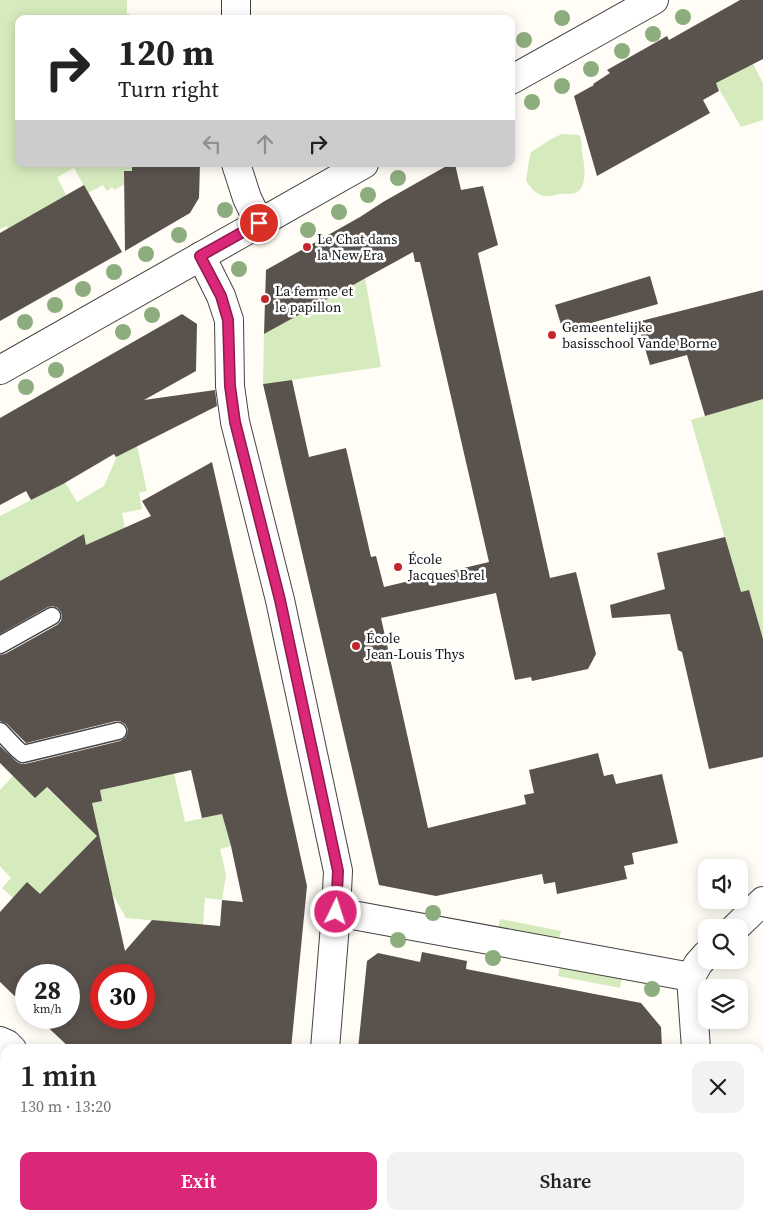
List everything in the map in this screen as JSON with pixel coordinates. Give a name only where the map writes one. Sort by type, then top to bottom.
[{"type":"street","points":[[236,0],[236,15]]},
{"type":"street","points":[[515,78],[654,0]]},
{"type":"street","points":[[237,167],[247,198],[259,223]]},
{"type":"street","points":[[0,370],[359,167]]},
{"type":"street","points":[[200,256],[221,296],[228,320],[230,386],[235,422],[280,600],[336,862],[338,878],[325,1044]]},
{"type":"street","points":[[744,919],[763,901]]},
{"type":"street","points":[[336,912],[691,977]]},
{"type":"street","points":[[696,1044],[691,977],[698,965]]},
{"type":"lane","points":[[0,644],[52,616]]},
{"type":"lane","points":[[0,731],[23,754],[118,731]]},
{"type":"green space","points":[[0,0],[127,0],[127,14],[130,15],[15,15],[15,167],[132,167],[132,171],[124,171],[124,178],[135,179],[114,190],[112,187],[107,191],[103,185],[88,193],[74,168],[57,177],[66,195],[12,236],[7,226],[0,229]]},
{"type":"green space","points":[[753,64],[763,83],[763,120],[741,127],[715,82]]},
{"type":"green space","points":[[562,134],[579,135],[580,137],[585,170],[584,182],[579,191],[575,193],[552,196],[540,195],[526,181],[531,152]]},
{"type":"green space","points":[[365,278],[381,367],[263,384],[264,334]]},
{"type":"green space","points":[[763,399],[763,656],[757,650],[691,420]]},
{"type":"green space","points":[[136,441],[147,491],[139,493],[142,509],[122,513],[125,528],[131,747],[84,534],[0,581],[0,516],[37,497],[52,460],[77,502],[104,486],[122,445]]},
{"type":"green space","points":[[23,765],[70,810],[86,807],[84,793],[174,773],[185,822],[222,814],[231,846],[220,849],[226,875],[222,900],[205,898],[203,925],[126,918],[110,890],[94,873],[107,870],[101,842],[87,846],[64,870],[85,895],[13,898],[2,888],[11,878],[0,866],[0,790]]},
{"type":"green space","points":[[500,919],[561,931],[558,942],[497,931]]},
{"type":"green space","points":[[560,965],[622,977],[620,988],[558,976]]},
{"type":"building","points":[[740,0],[763,0],[763,59],[716,83],[719,91],[703,100],[710,113],[597,176],[574,96],[610,73],[607,70],[667,36],[669,40]]},
{"type":"building","points":[[132,167],[200,167],[199,198],[190,213],[125,251],[124,171],[132,171]]},
{"type":"building","points":[[445,167],[456,167],[461,190],[483,186],[498,245],[478,253],[550,578],[576,572],[596,654],[588,669],[532,681],[531,677],[515,680],[496,593],[381,618],[428,828],[526,804],[524,795],[534,793],[529,770],[598,753],[604,776],[613,774],[616,784],[662,774],[678,843],[632,853],[634,864],[624,866],[627,879],[557,894],[555,882],[544,884],[542,874],[436,896],[379,885],[263,384],[292,380],[309,457],[346,448],[371,557],[376,556],[384,587],[489,562],[420,262],[415,262],[413,252],[264,334],[266,270]]},
{"type":"building","points":[[84,185],[122,252],[0,321],[0,233]]},
{"type":"building","points":[[650,276],[658,304],[563,331],[555,305]]},
{"type":"building","points":[[763,290],[763,399],[705,416],[687,355],[650,365],[637,322]]},
{"type":"building","points":[[182,314],[197,324],[196,371],[144,400],[215,390],[217,406],[116,457],[114,454],[63,484],[31,500],[26,491],[0,505],[0,418]]},
{"type":"building","points":[[212,462],[307,886],[291,1044],[66,1044],[50,1029],[80,1029],[80,964],[15,964],[15,996],[0,982],[0,912],[27,882],[40,894],[97,836],[47,787],[35,798],[0,763],[0,746],[17,762],[25,764],[120,741],[125,738],[128,729],[125,724],[116,721],[26,743],[7,724],[0,721],[0,655],[57,625],[61,621],[62,616],[58,608],[48,607],[0,634],[0,581],[84,534],[86,545],[151,516],[142,501]],"holes":[[[191,770],[202,818],[222,814],[243,902],[222,900],[220,926],[152,920],[125,951],[92,803],[102,801],[100,790]]]},
{"type":"building","points":[[725,537],[741,592],[749,590],[763,639],[763,757],[709,769],[682,652],[678,650],[670,614],[612,618],[610,605],[665,589],[657,553]]},
{"type":"building","points":[[422,952],[467,961],[466,969],[641,1003],[661,1027],[662,1044],[359,1044],[367,961],[378,953],[420,962]]},
{"type":"place","name":"Le Chat dans la New Era","points":[[307,247]]},
{"type":"place","name":"La femme et le papillon","points":[[265,299]]},
{"type":"place","name":"Gemeentelijke basisschool Vande Borne","points":[[552,335]]},
{"type":"place","name":"École Jacques Brel","points":[[398,567]]},
{"type":"place","name":"École Jean-Louis Thys","points":[[356,646]]},
{"type":"route","points":[[259,223],[200,256],[226,307],[230,386],[235,422],[280,600],[338,871],[336,912]]}]
